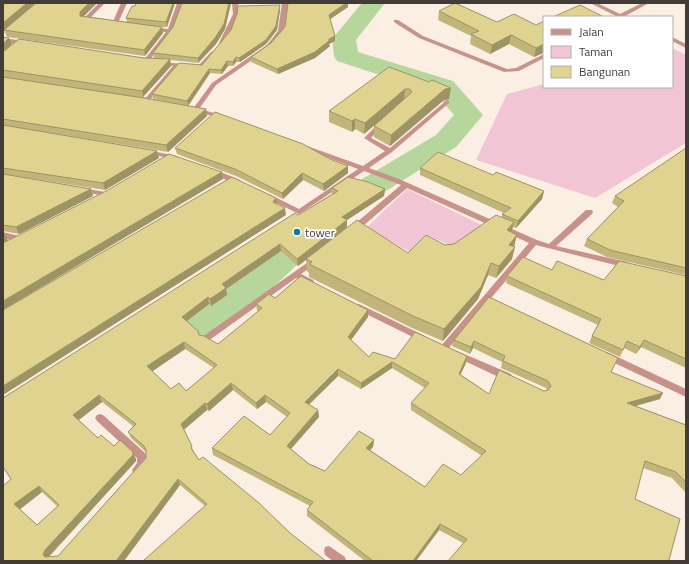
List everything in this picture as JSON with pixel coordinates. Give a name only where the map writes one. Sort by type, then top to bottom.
[{"type":"street","points":[[99,22],[85,20],[102,3]]},
{"type":"street","points":[[115,24],[124,3]]},
{"type":"street","points":[[146,61],[170,31],[180,3]]},
{"type":"street","points":[[592,3],[618,16]]},
{"type":"street","points":[[622,16],[646,3]]},
{"type":"street","points":[[138,60],[200,67],[225,39],[236,14],[235,5],[242,7]]},
{"type":"street","points":[[230,119],[191,109],[214,84],[269,46],[281,31],[285,5],[278,6]]},
{"type":"street","points":[[396,21],[421,37],[506,71],[517,70],[543,57]]},
{"type":"street","points":[[107,23],[126,26]]},
{"type":"street","points":[[148,28],[170,31]]},
{"type":"street","points":[[3,40],[34,45]]},
{"type":"street","points":[[673,40],[686,46]]},
{"type":"street","points":[[14,48],[19,43]]},
{"type":"street","points":[[138,100],[149,102],[177,65]]},
{"type":"street","points":[[258,192],[296,214],[390,151],[448,102]]},
{"type":"street","points":[[205,122],[215,114]]},
{"type":"street","points":[[385,120],[367,138],[390,151]]},
{"type":"street","points":[[296,144],[397,181],[534,242],[638,267]]},
{"type":"street","points":[[140,151],[171,153],[183,161]]},
{"type":"street","points":[[156,163],[171,153]]},
{"type":"street","points":[[204,169],[230,181],[246,186]]},
{"type":"street","points":[[346,236],[406,185]]},
{"type":"street","points":[[75,189],[109,192],[93,201]]},
{"type":"street","points":[[550,247],[589,212]]},
{"type":"street","points":[[3,234],[23,237],[9,245]]},
{"type":"street","points":[[437,345],[534,242]]},
{"type":"street","points":[[205,339],[296,275],[321,255]]},
{"type":"street","points":[[296,275],[317,285]]},
{"type":"street","points":[[352,303],[437,345],[513,379]]},
{"type":"street","points":[[597,351],[686,394]]},
{"type":"street","points":[[100,418],[142,456],[142,464],[131,476]]},
{"type":"street","points":[[329,551],[341,561]]},
{"type":"green space","points":[[673,48],[686,55],[686,143],[595,198],[476,160],[507,94],[543,84],[543,88],[673,88]]},
{"type":"green space","points":[[407,189],[484,226],[461,250],[429,236],[412,253],[366,228]]},
{"type":"building","points":[[3,3],[27,3],[3,23]]},
{"type":"building","points":[[36,3],[89,3],[80,12],[80,16],[162,27],[144,50],[4,30]]},
{"type":"building","points":[[136,3],[173,3],[166,22],[126,18],[132,6],[135,6]]},
{"type":"building","points":[[182,3],[229,3],[224,24],[215,38],[198,58],[153,53],[173,27]]},
{"type":"building","points":[[288,3],[346,3],[329,15],[335,36],[329,39],[329,41],[315,52],[277,69],[251,57],[271,43],[285,27]]},
{"type":"building","points":[[455,3],[497,22],[514,14],[536,25],[543,22],[543,44],[536,48],[511,35],[492,45],[471,34],[479,31],[439,11]]},
{"type":"building","points":[[280,5],[276,26],[266,40],[239,58],[236,57],[233,62],[227,61],[221,70],[209,69],[187,101],[152,94],[179,63],[202,65],[231,30],[237,14],[238,6]]},
{"type":"building","points":[[580,5],[602,16],[555,16]]},
{"type":"building","points":[[3,37],[9,38],[3,44]]},
{"type":"building","points":[[19,39],[144,58],[170,59],[142,91],[3,70],[3,52]]},
{"type":"building","points":[[389,67],[429,82],[432,80],[451,88],[445,89],[391,135],[374,126],[412,92],[410,89],[405,89],[365,123],[355,119],[352,121],[329,111]]},
{"type":"building","points":[[3,77],[144,98],[206,109],[166,145],[3,119]]},
{"type":"building","points":[[215,112],[303,144],[330,159],[348,166],[323,184],[302,173],[282,193],[235,169],[175,148]]},
{"type":"building","points":[[3,125],[157,151],[103,183],[3,168]]},
{"type":"building","points":[[686,148],[686,268],[610,250],[587,239],[624,201],[615,196]]},
{"type":"building","points":[[438,152],[493,175],[496,172],[544,191],[518,221],[502,214],[511,208],[420,168]]},
{"type":"building","points":[[169,154],[222,172],[3,301],[3,243],[108,190]]},
{"type":"building","points":[[3,174],[91,189],[16,227],[3,225]]},
{"type":"building","points":[[232,177],[276,198],[273,202],[285,208],[3,386],[3,310]]},
{"type":"building","points":[[348,177],[368,182],[385,189],[342,217],[347,220],[297,259],[280,244],[222,284],[226,288],[210,299],[208,297],[182,317],[198,331],[199,335],[204,336],[218,344],[262,308],[256,304],[269,294],[275,298],[301,276],[368,310],[348,337],[369,357],[373,352],[395,359],[415,332],[467,356],[459,374],[489,394],[499,370],[544,391],[548,390],[551,386],[548,381],[503,361],[505,356],[474,341],[471,347],[454,340],[489,297],[618,358],[611,372],[663,393],[627,403],[686,425],[686,482],[676,472],[645,461],[635,499],[680,519],[669,560],[670,561],[448,561],[467,539],[440,524],[413,561],[373,561],[307,510],[313,502],[212,448],[244,416],[270,435],[290,413],[265,395],[256,403],[231,383],[181,424],[192,446],[191,448],[199,460],[203,457],[259,503],[290,533],[326,561],[143,561],[207,504],[178,479],[116,561],[3,561],[3,486],[11,479],[3,467],[3,398],[295,213],[298,215],[338,191],[332,188]],"holes":[[[184,342],[217,365],[186,391],[179,383],[171,389],[147,366]],[[392,362],[429,383],[411,403],[486,451],[461,475],[443,464],[425,487],[366,448],[374,440],[359,431],[325,471],[309,464],[287,446],[318,410],[305,402],[338,369],[361,383]],[[99,395],[136,424],[128,432],[144,446],[146,450],[146,458],[58,556],[45,557],[43,555],[45,550],[133,455],[133,452],[120,440],[114,446],[101,435],[98,438],[73,415]],[[39,486],[59,505],[37,525],[14,504]]]},
{"type":"building","points":[[496,215],[514,222],[507,230],[517,235],[509,245],[515,247],[499,266],[491,263],[481,287],[444,329],[413,316],[309,264],[312,262],[306,259],[357,220],[408,253],[426,235],[445,245],[454,244]]},
{"type":"building","points":[[523,257],[552,270],[557,261],[604,280],[619,261],[686,276],[686,359],[644,340],[640,347],[627,341],[623,350],[592,336],[601,319],[507,276]]},
{"type":"waterway","points":[[151,351],[234,302],[343,204],[446,141],[469,115],[444,87],[346,56],[344,39],[374,3]]},
{"type":"place","name":"tower","points":[[297,232]]}]
